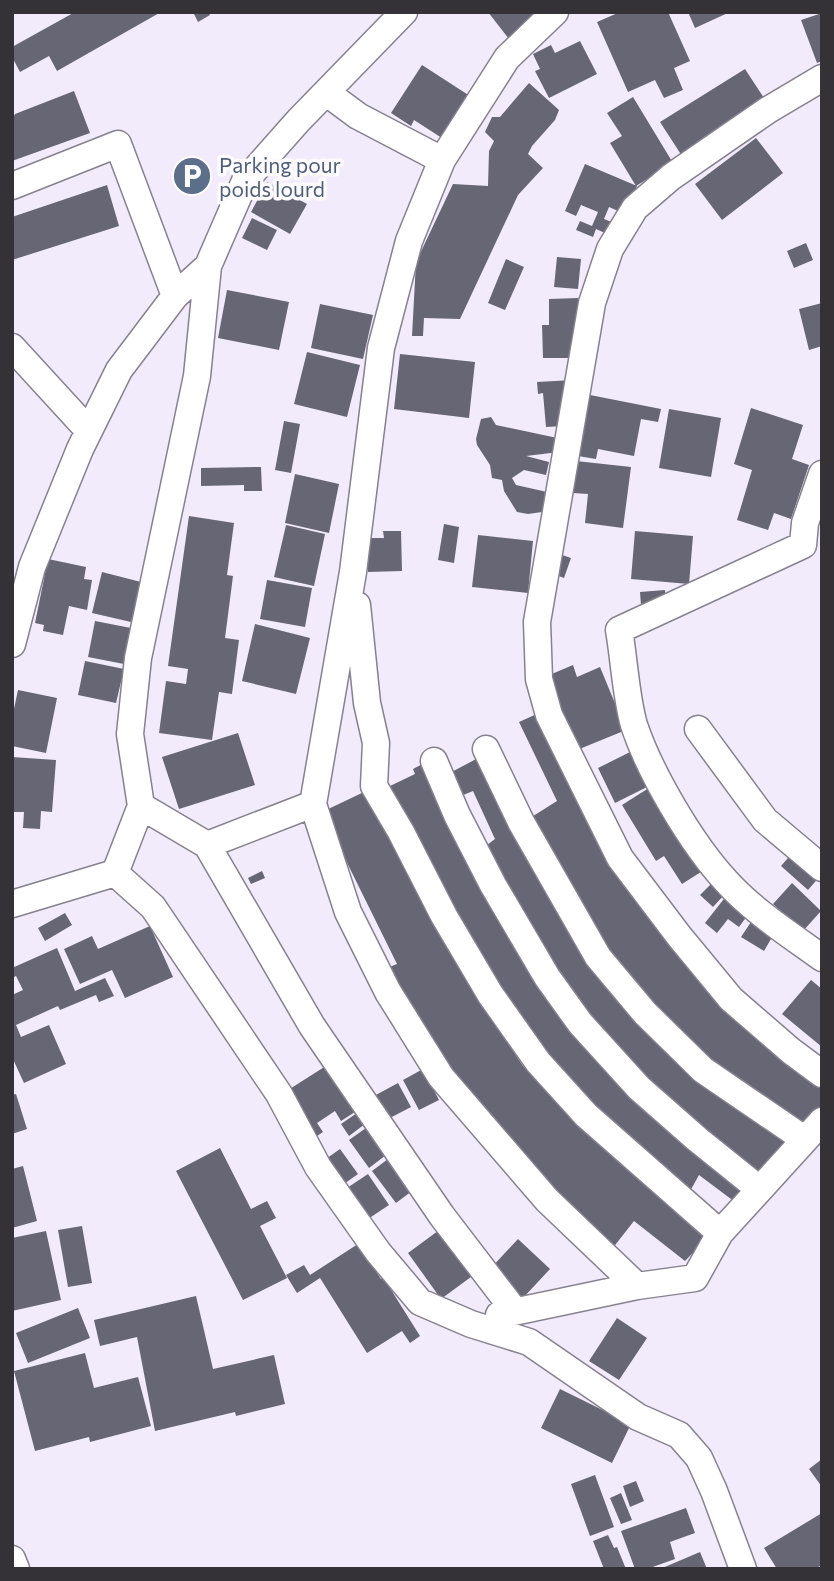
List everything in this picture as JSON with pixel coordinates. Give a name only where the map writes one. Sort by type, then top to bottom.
[{"type":"street","points":[[115,873],[141,806],[130,734],[138,658],[197,376],[208,266],[245,181],[298,121],[404,12]]},
{"type":"street","points":[[555,12],[507,58],[442,160],[409,241],[381,348],[354,572],[313,804],[348,912],[387,992],[441,1077],[547,1200],[637,1286]]},
{"type":"street","points":[[822,78],[768,110],[671,177],[635,208],[610,248],[592,303],[541,597],[536,649],[539,679],[549,715],[620,858],[731,999],[822,1074]]},
{"type":"street","points":[[327,93],[358,116],[442,160]]},
{"type":"street","points":[[12,186],[118,144],[175,296]]},
{"type":"street","points":[[12,644],[16,606],[89,430],[119,370],[175,296],[208,266]]},
{"type":"street","points":[[12,346],[89,430]]},
{"type":"street","points":[[822,474],[805,523],[803,545],[619,630],[634,723],[656,777],[726,881],[770,919],[822,958]]},
{"type":"street","points":[[354,572],[367,703],[376,743],[374,786],[444,916],[490,994],[538,1062],[586,1115],[720,1233]]},
{"type":"street","points":[[698,729],[765,820],[822,869]]},
{"type":"street","points":[[471,1324],[514,1310],[637,1286],[695,1278],[720,1233],[813,1130],[703,1070],[645,1013],[598,957],[521,822],[486,749]]},
{"type":"street","points":[[435,761],[457,815],[493,885],[547,977],[580,1023],[639,1088],[759,1189]]},
{"type":"street","points":[[207,845],[313,804]]},
{"type":"street","points":[[141,806],[207,845],[312,1026],[442,1216],[514,1310]]},
{"type":"street","points":[[12,904],[115,873]]},
{"type":"street","points":[[115,873],[153,907],[279,1094],[318,1167],[378,1252],[420,1302],[471,1324],[528,1342],[638,1417],[679,1435],[699,1458],[743,1569]]},
{"type":"street","points":[[12,1559],[16,1569]]},
{"type":"building","points":[[75,12],[161,12],[57,71],[49,56],[20,72],[12,57],[12,47]]},
{"type":"building","points":[[193,12],[209,12],[210,15],[198,22]]},
{"type":"building","points":[[488,12],[544,12],[509,39]]},
{"type":"building","points":[[620,12],[668,12],[690,61],[674,68],[683,90],[664,98],[655,80],[628,92],[597,22]]},
{"type":"building","points":[[688,12],[730,12],[695,28]]},
{"type":"building","points":[[822,13],[822,61],[817,63],[801,20]]},
{"type":"building","points":[[580,41],[597,74],[549,98],[535,71],[540,69],[533,54],[551,45],[555,53]]},
{"type":"building","points":[[422,65],[473,98],[445,140],[414,120],[411,126],[391,113]]},
{"type":"building","points":[[745,69],[764,98],[682,156],[660,122]]},
{"type":"building","points":[[529,83],[559,110],[555,120],[528,154],[543,168],[518,195],[460,319],[424,318],[423,336],[412,336],[416,262],[453,184],[488,186],[489,151],[494,141],[485,132],[492,117],[500,117]]},
{"type":"building","points":[[74,91],[90,133],[12,161],[12,120],[15,114]]},
{"type":"building","points":[[633,97],[673,163],[636,186],[610,143],[622,136],[607,113]]},
{"type":"building","points":[[756,138],[783,173],[722,220],[695,184]]},
{"type":"building","points":[[585,164],[637,186],[625,214],[609,207],[604,219],[619,225],[614,237],[596,229],[593,237],[576,230],[580,221],[592,226],[598,212],[581,205],[576,216],[565,211]]},
{"type":"building","points":[[267,182],[307,204],[290,234],[251,212]]},
{"type":"building","points":[[107,185],[119,226],[12,260],[12,217]]},
{"type":"building","points":[[252,218],[277,230],[267,250],[242,238]]},
{"type":"building","points":[[806,243],[813,260],[794,268],[787,251]]},
{"type":"building","points":[[557,257],[581,259],[578,289],[554,287]]},
{"type":"building","points":[[506,259],[524,267],[505,310],[488,303]]},
{"type":"building","points":[[227,290],[289,302],[279,350],[218,338]]},
{"type":"building","points":[[578,298],[578,358],[543,358],[542,325],[549,325],[549,299]]},
{"type":"building","points":[[822,303],[822,346],[809,350],[799,309]]},
{"type":"building","points":[[320,304],[373,315],[363,359],[311,348]]},
{"type":"building","points":[[307,352],[360,365],[347,417],[294,404]]},
{"type":"building","points":[[400,354],[475,362],[469,418],[394,409]]},
{"type":"building","points":[[573,380],[574,398],[561,399],[563,426],[546,427],[543,393],[538,394],[537,382]]},
{"type":"building","points":[[590,395],[661,409],[658,422],[641,419],[634,456],[598,449],[596,459],[578,456]]},
{"type":"building","points":[[751,408],[803,425],[792,459],[809,465],[791,519],[774,513],[768,530],[737,520],[752,470],[734,464]]},
{"type":"building","points":[[669,409],[721,418],[711,477],[659,468]]},
{"type":"building","points":[[491,417],[496,425],[562,439],[559,452],[526,456],[549,462],[546,475],[524,470],[512,478],[516,485],[547,492],[542,512],[517,512],[504,491],[502,480],[492,478],[490,465],[476,439],[481,419]]},
{"type":"building","points":[[284,421],[300,424],[291,473],[275,470]]},
{"type":"building","points":[[576,461],[631,467],[623,528],[585,523],[588,494],[573,493]]},
{"type":"building","points":[[261,467],[262,491],[244,491],[244,485],[201,486],[201,468]]},
{"type":"building","points":[[295,474],[339,484],[329,533],[285,523]]},
{"type":"building","points":[[189,516],[234,523],[227,575],[233,576],[225,638],[239,640],[232,694],[219,692],[212,740],[159,733],[166,681],[186,684],[188,669],[168,666]]},
{"type":"building","points":[[444,524],[459,527],[454,563],[438,560]]},
{"type":"building","points":[[286,525],[325,534],[314,586],[274,577]]},
{"type":"building","points":[[383,531],[401,531],[402,571],[368,572],[367,538],[384,538]]},
{"type":"building","points":[[635,531],[693,536],[689,584],[631,579]]},
{"type":"building","points":[[478,535],[533,541],[528,593],[472,587]]},
{"type":"building","points":[[559,554],[571,558],[564,578],[551,573]]},
{"type":"building","points":[[48,559],[86,567],[84,579],[92,580],[87,610],[69,606],[63,635],[43,631],[44,625],[35,623]]},
{"type":"building","points":[[102,572],[141,582],[131,622],[92,613]]},
{"type":"building","points":[[267,580],[312,588],[305,627],[260,619]]},
{"type":"building","points":[[665,590],[666,602],[641,605],[640,592]]},
{"type":"building","points":[[95,621],[131,628],[124,664],[88,657]]},
{"type":"building","points":[[255,624],[310,638],[296,694],[242,681]]},
{"type":"building","points":[[85,661],[124,669],[116,703],[78,695]]},
{"type":"building","points":[[573,665],[577,677],[600,667],[626,730],[577,750],[547,676]]},
{"type":"building","points":[[18,690],[57,698],[46,753],[12,746],[12,718]]},
{"type":"building","points":[[539,713],[594,829],[822,1084],[822,1108],[802,1128],[696,1049],[647,1005],[567,888],[530,818],[557,801],[519,722]]},
{"type":"building","points":[[238,733],[255,785],[179,809],[162,757]]},
{"type":"building","points":[[632,751],[649,786],[615,803],[598,768]]},
{"type":"building","points":[[12,757],[56,760],[52,812],[41,811],[40,829],[23,828],[24,812],[12,812]]},
{"type":"building","points":[[478,758],[642,1024],[789,1146],[759,1180],[638,1076],[588,1021],[483,848],[495,839],[473,791],[456,798],[446,775]]},
{"type":"building","points":[[428,761],[606,1066],[749,1189],[739,1205],[699,1175],[689,1193],[629,1144],[546,1059],[436,887],[390,786],[415,774],[413,769]]},
{"type":"building","points":[[652,786],[704,870],[682,884],[664,856],[656,861],[622,805]]},
{"type":"building","points":[[364,792],[394,835],[483,1006],[523,1066],[711,1234],[685,1261],[634,1221],[612,1249],[534,1178],[460,1085],[387,968],[397,964],[322,812]]},
{"type":"building","points":[[794,851],[821,875],[808,890],[781,866]]},
{"type":"building","points":[[262,871],[265,878],[251,884],[248,878]]},
{"type":"building","points":[[712,883],[724,895],[713,907],[700,895]]},
{"type":"building","points":[[792,883],[821,911],[803,931],[773,904]]},
{"type":"building","points":[[727,895],[750,912],[739,927],[728,919],[717,933],[705,923]]},
{"type":"building","points":[[65,913],[72,925],[45,941],[38,928]]},
{"type":"building","points":[[753,919],[775,932],[764,951],[741,937]]},
{"type":"building","points":[[150,926],[173,977],[125,998],[112,970],[80,984],[64,949],[92,936],[98,949]]},
{"type":"building","points":[[57,948],[75,991],[105,978],[114,996],[99,1002],[96,995],[60,1010],[58,1006],[16,1025],[21,1037],[49,1025],[66,1064],[24,1083],[12,1057],[12,995],[23,990],[16,976],[12,978],[12,968]]},
{"type":"building","points":[[811,980],[822,989],[822,1047],[782,1014]]},
{"type":"building","points":[[329,1064],[358,1110],[341,1121],[335,1111],[317,1123],[323,1132],[314,1138],[285,1092]]},
{"type":"building","points":[[423,1069],[439,1100],[419,1110],[403,1080]]},
{"type":"building","points":[[398,1083],[411,1107],[386,1120],[374,1096]]},
{"type":"building","points":[[16,1094],[27,1129],[12,1134],[12,1095]]},
{"type":"building","points":[[357,1113],[365,1124],[349,1136],[341,1124]]},
{"type":"building","points":[[366,1128],[386,1155],[369,1168],[349,1140]]},
{"type":"building","points":[[220,1148],[251,1209],[267,1201],[276,1218],[260,1226],[287,1278],[243,1300],[176,1171]]},
{"type":"building","points":[[340,1149],[358,1174],[341,1186],[323,1161]]},
{"type":"building","points":[[388,1159],[412,1191],[396,1203],[372,1171]]},
{"type":"building","points":[[23,1166],[37,1221],[12,1228],[12,1169]]},
{"type":"building","points":[[368,1174],[389,1205],[365,1221],[344,1190]]},
{"type":"building","points":[[82,1226],[92,1283],[68,1287],[58,1230]]},
{"type":"building","points":[[442,1228],[475,1274],[441,1299],[408,1253]]},
{"type":"building","points":[[46,1231],[61,1300],[12,1311],[12,1238]]},
{"type":"building","points":[[518,1239],[550,1269],[523,1298],[491,1268]]},
{"type":"building","points":[[358,1244],[381,1279],[383,1277],[420,1336],[410,1343],[402,1331],[367,1353],[320,1278],[297,1293],[286,1275],[304,1265],[310,1275]]},
{"type":"building","points":[[196,1296],[213,1369],[274,1355],[285,1404],[236,1416],[235,1412],[155,1431],[137,1337],[100,1346],[94,1320]]},
{"type":"building","points":[[78,1308],[90,1338],[28,1363],[16,1333]]},
{"type":"building","points":[[617,1318],[647,1338],[619,1380],[589,1361]]},
{"type":"building","points":[[85,1353],[94,1388],[138,1377],[151,1426],[90,1442],[89,1437],[35,1451],[14,1371]]},
{"type":"building","points":[[560,1389],[631,1424],[612,1463],[541,1428]]},
{"type":"building","points":[[822,1459],[822,1487],[809,1469]]},
{"type":"building","points":[[595,1475],[614,1527],[590,1536],[571,1484]]},
{"type":"building","points":[[636,1481],[644,1501],[630,1507],[623,1486]]},
{"type":"building","points":[[621,1493],[632,1520],[621,1524],[610,1498]]},
{"type":"building","points":[[686,1508],[695,1533],[670,1542],[675,1559],[647,1569],[635,1569],[621,1531]]},
{"type":"building","points":[[822,1513],[822,1565],[815,1569],[777,1569],[764,1548]]},
{"type":"building","points":[[608,1535],[614,1548],[617,1547],[626,1569],[604,1569],[593,1541]]},
{"type":"building","points":[[700,1552],[707,1569],[660,1569]]},
{"type":"place","name":"Parking pour poids lourd","points":[[192,176]]}]
